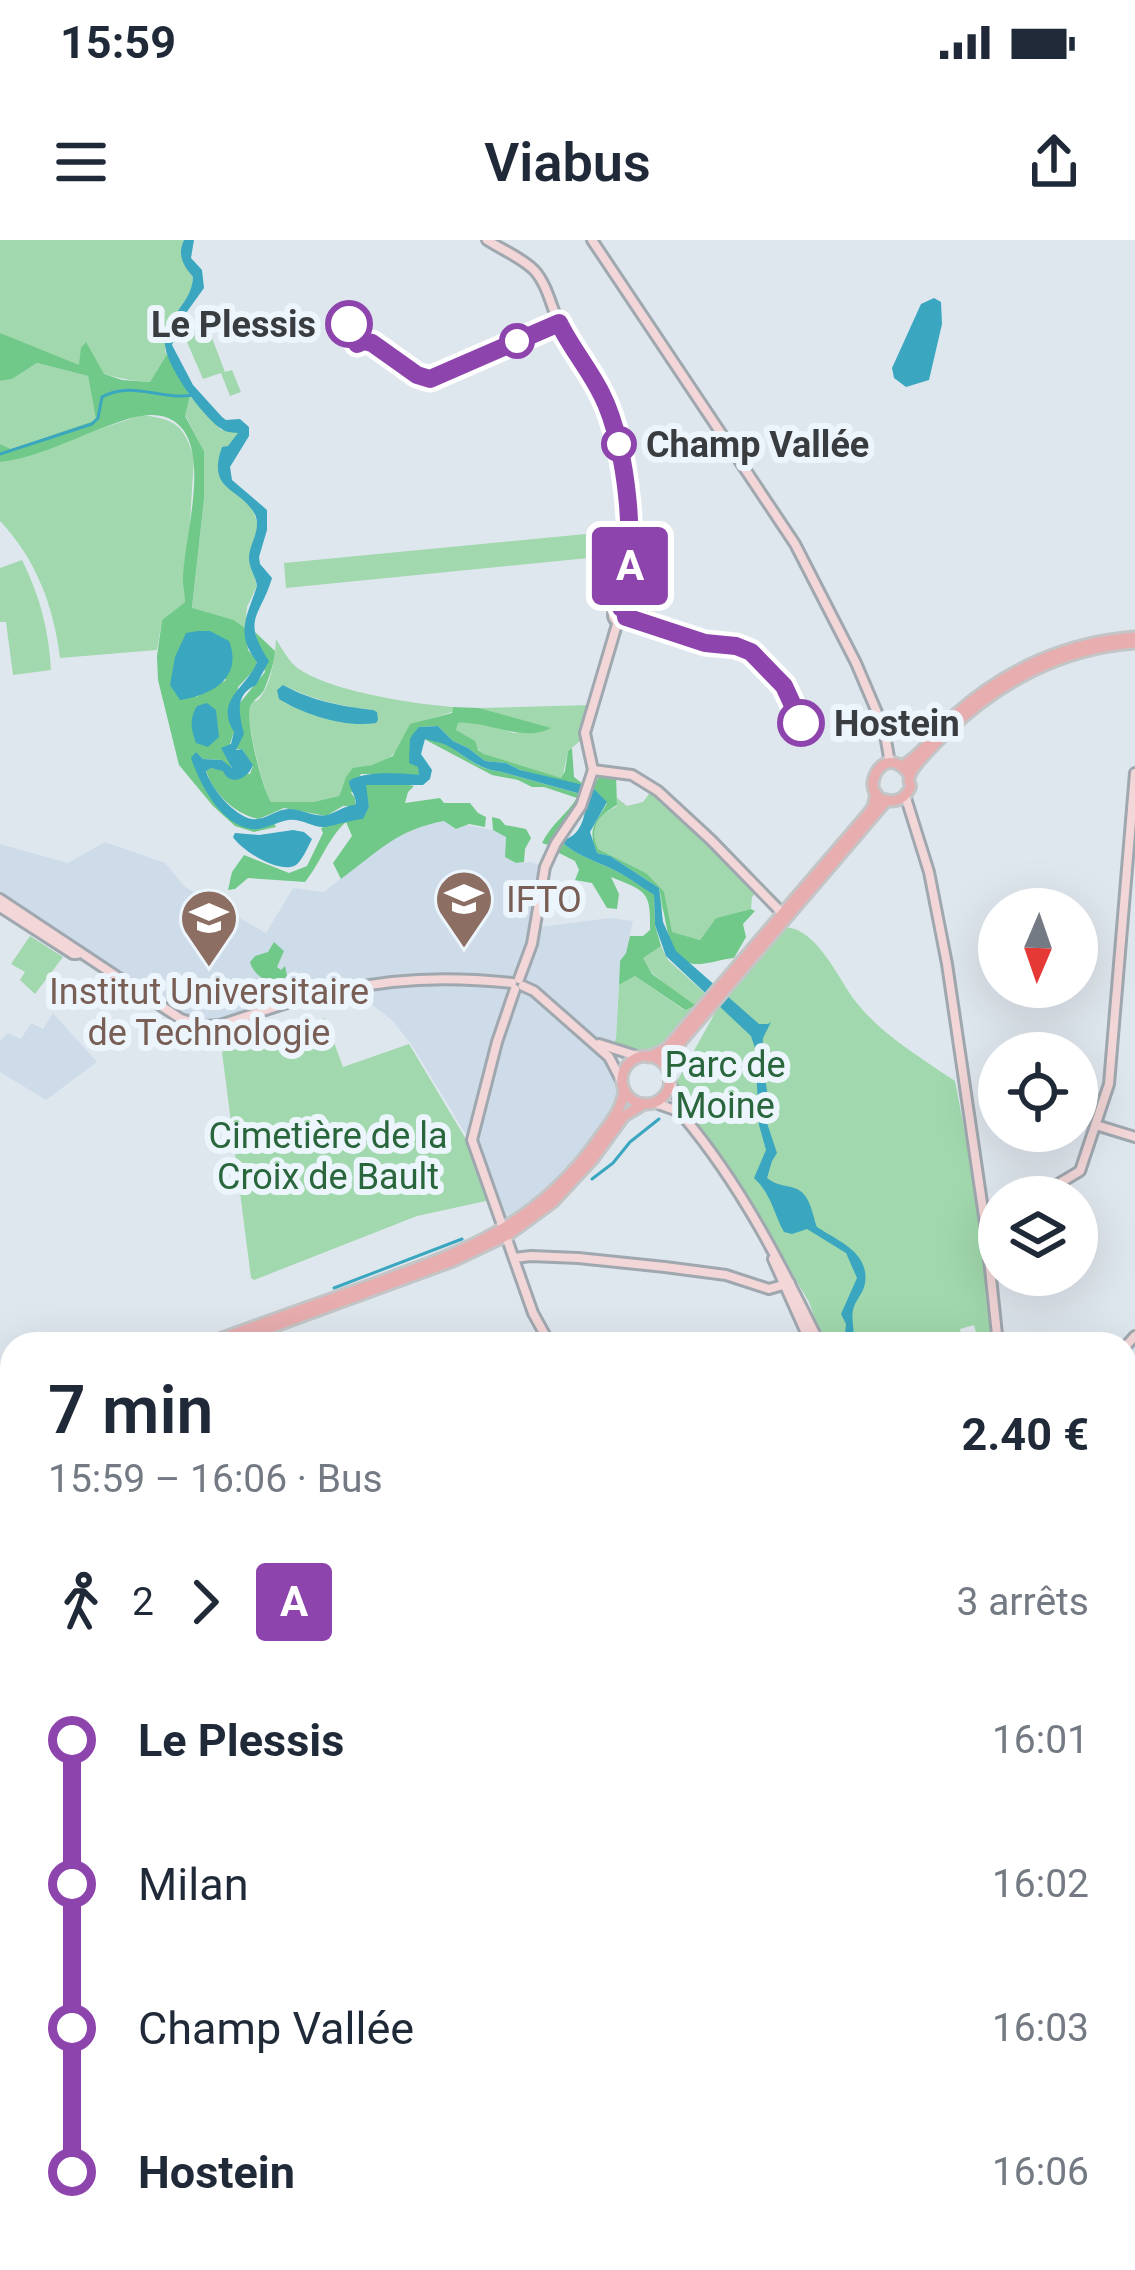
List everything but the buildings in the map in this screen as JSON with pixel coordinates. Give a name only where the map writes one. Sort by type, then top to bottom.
[{"type":"main road","points":[[875,793],[893,801],[905,795],[910,787],[906,771],[910,762],[936,732],[1005,677],[1077,646],[1135,640]]},
{"type":"main road","points":[[259,1332],[453,1262],[553,1202],[624,1116],[665,1094],[678,1045],[873,807],[875,772],[890,763],[906,771]]},
{"type":"main road","points":[[727,982],[887,800]]},
{"type":"main road","points":[[239,1332],[507,1232],[566,1180],[618,1111],[626,1067],[667,1048],[708,1006]]},
{"type":"main road","points":[[645,1057],[661,1062],[669,1076]]},
{"type":"main road","points":[[623,1086],[632,1100],[649,1103]]},
{"type":"street","points":[[487,240],[533,270],[613,419],[630,542],[629,576],[621,608],[613,613],[618,621],[585,733],[593,770],[590,784],[545,867],[533,937],[474,1127],[473,1144],[543,1332]]},
{"type":"street","points":[[592,240],[795,544],[856,663],[884,729],[890,763]]},
{"type":"street","points":[[593,770],[632,775],[658,791],[782,914]]},
{"type":"street","points":[[1098,1119],[1109,1084],[1135,773]]},
{"type":"street","points":[[905,795],[940,924],[978,1176]]},
{"type":"street","points":[[0,903],[181,1018],[204,1026],[380,982],[418,978],[517,984],[534,991],[609,1057],[623,1086]]},
{"type":"street","points":[[592,1041],[622,1054],[645,1057]]},
{"type":"street","points":[[669,1076],[696,1132]]},
{"type":"street","points":[[649,1103],[675,1110],[743,1197],[810,1332]]},
{"type":"street","points":[[1098,1126],[1135,1137]]},
{"type":"street","points":[[521,1280],[523,1264],[531,1256]]},
{"type":"street","points":[[514,1258],[665,1267],[726,1276],[769,1289],[783,1280]]},
{"type":"street","points":[[993,1296],[997,1332]]},
{"type":"shaded area","points":[[444,821],[493,830],[506,836],[505,857],[542,866],[532,928],[610,918],[633,921],[620,961],[616,1039],[608,1053],[628,1105],[604,1137],[506,1233],[471,1143],[413,1047],[393,1021],[354,991],[348,980],[322,984],[239,1016],[199,1021],[0,903],[0,844],[68,863],[105,842],[165,863],[185,887],[266,933],[293,888],[324,892],[388,841]]},
{"type":"shaded area","points":[[53,1013],[97,1062],[46,1100],[0,1072],[0,1041],[8,1033],[21,1039],[31,1023],[43,1029]]},
{"type":"green space","points":[[0,240],[184,240],[191,288],[173,320],[167,354],[150,382],[92,371],[0,333]]},
{"type":"green space","points":[[207,325],[225,372],[232,370],[241,392],[230,396],[221,373],[203,379],[184,335]]},
{"type":"green space","points":[[0,333],[79,365],[86,342],[104,374],[122,380],[150,382],[167,354],[190,396],[185,416],[204,451],[204,499],[192,608],[234,620],[245,628],[248,650],[257,661],[238,687],[231,769],[222,760],[203,759],[195,752],[222,811],[259,829],[274,823],[276,827],[254,832],[235,826],[179,765],[158,680],[162,620],[185,602],[194,469],[183,430],[168,418],[136,417],[0,462],[0,444],[11,449],[96,420],[88,376],[37,363],[0,381]],"holes":[[[186,633],[226,680],[196,697]]]},
{"type":"green space","points":[[37,363],[88,376],[96,420],[11,449],[0,444],[0,381]]},
{"type":"green space","points":[[190,396],[221,430],[240,431],[218,463],[253,510],[258,525],[249,557],[257,586],[247,607],[245,628],[234,620],[192,609],[204,499],[204,451],[185,415]]},
{"type":"green space","points":[[142,415],[177,426],[194,458],[185,602],[162,620],[157,650],[60,658],[41,585],[24,551],[0,521],[0,462]]},
{"type":"green space","points":[[627,530],[629,554],[286,588],[284,563]]},
{"type":"green space","points":[[22,560],[42,614],[51,670],[13,675],[6,622],[0,622],[0,568]]},
{"type":"green space","points":[[255,632],[275,651],[264,690],[249,712],[255,753],[271,802],[313,802],[339,796],[353,768],[393,756],[410,724],[452,713],[453,707],[479,708],[551,728],[529,733],[458,723],[456,730],[475,741],[484,754],[561,778],[572,748],[574,777],[587,787],[485,761],[438,726],[419,727],[419,775],[361,774],[351,793],[355,806],[343,806],[326,816],[284,808],[259,819],[242,813],[219,795],[206,770],[250,774],[253,766],[242,749],[235,749],[239,704],[265,672]]},
{"type":"green space","points":[[276,639],[292,663],[322,681],[392,699],[453,707],[452,712],[410,725],[394,754],[353,770],[339,796],[313,802],[271,802],[249,716],[253,701],[268,682]],"holes":[[[283,685],[327,702],[373,710],[349,722],[316,715],[285,703]]]},
{"type":"green space","points":[[591,705],[580,741],[568,751],[562,779],[484,754],[456,731],[457,723],[477,722],[514,733],[549,728],[479,708]]},
{"type":"green space","points":[[424,739],[444,743],[483,767],[584,795],[551,846],[542,843],[577,798],[492,775]]},
{"type":"green space","points":[[602,773],[616,774],[617,805],[597,823],[598,849],[646,873],[664,892],[672,932],[700,940],[716,918],[755,911],[743,924],[746,937],[734,958],[699,964],[684,960],[668,932],[659,888],[610,856],[597,853],[593,832],[596,822],[607,803],[592,787]]},
{"type":"green space","points":[[365,785],[414,786],[405,803],[440,798],[444,803],[470,803],[486,817],[485,827],[469,824],[456,829],[444,821],[413,830],[341,879],[333,863],[352,836],[346,822],[305,882],[248,878],[228,890],[232,872],[244,855],[289,873],[307,866],[323,833],[321,828],[341,821],[363,818],[369,807]]},
{"type":"green space","points":[[652,790],[758,890],[751,909],[716,918],[700,940],[671,932],[646,873],[598,849],[595,841],[597,823],[617,806],[617,798],[627,806],[643,802]]},
{"type":"green space","points":[[492,817],[526,829],[531,838],[524,862],[505,857],[506,837],[493,830]]},
{"type":"green space","points":[[561,841],[654,895],[661,946],[643,958],[652,974],[696,1006],[685,1010],[635,976],[619,985],[620,961],[630,936],[643,936],[650,930],[647,900],[639,890],[611,877],[619,894],[617,909],[607,908],[592,883],[575,880],[579,870],[575,861],[555,851]]},
{"type":"green space","name":"Parc de Moine","points":[[785,927],[807,936],[878,1025],[955,1081],[978,1202],[978,1296],[989,1296],[991,1332],[976,1332],[974,1325],[961,1332],[820,1332],[809,1302],[749,1201],[695,1124],[676,1083],[725,995]]},
{"type":"green space","points":[[30,936],[63,957],[35,994],[20,980],[25,972],[11,964]]},
{"type":"green space","points":[[274,942],[284,951],[277,967],[285,966],[287,976],[278,984],[286,990],[282,992],[250,962],[268,952]]},
{"type":"green space","points":[[661,946],[668,960],[706,994],[667,1040],[644,1050],[612,1046],[619,985],[635,976],[684,1010],[694,1007],[652,973],[642,957]]},
{"type":"green space","name":"Cimetière de la Croix de Bault","points":[[325,1018],[343,1067],[409,1044],[473,1151],[489,1193],[486,1201],[417,1216],[254,1280],[222,1052]]},
{"type":"water","points":[[184,240],[194,240],[191,258],[202,270],[204,288],[181,320],[172,345],[193,385],[222,417],[240,419],[249,427],[249,436],[230,467],[232,480],[267,510],[259,557],[272,578],[254,626],[269,661],[240,706],[244,734],[236,750],[242,749],[253,765],[234,780],[211,768],[206,771],[212,785],[231,807],[252,819],[289,809],[327,815],[355,805],[349,781],[383,774],[419,775],[418,767],[409,763],[410,739],[419,727],[438,726],[485,761],[592,787],[607,802],[590,832],[597,853],[610,856],[659,888],[663,922],[676,951],[759,1024],[771,1022],[763,1038],[762,1057],[767,1123],[777,1153],[767,1178],[802,1192],[817,1227],[850,1248],[862,1263],[865,1283],[854,1306],[853,1332],[845,1332],[841,1314],[857,1278],[846,1253],[807,1229],[784,1232],[769,1197],[754,1178],[766,1150],[759,1125],[751,1036],[666,956],[655,925],[654,895],[561,841],[578,830],[588,796],[484,767],[444,744],[425,739],[421,754],[432,770],[430,779],[423,785],[366,785],[369,807],[363,819],[325,827],[288,820],[251,829],[230,819],[206,791],[191,758],[196,752],[232,768],[221,748],[231,744],[234,732],[230,702],[257,662],[245,633],[257,586],[249,558],[257,523],[253,511],[218,472],[222,447],[238,433],[222,430],[203,411],[165,348],[170,322],[192,286]]},
{"type":"water","points":[[934,298],[941,302],[942,324],[929,380],[906,387],[894,378],[892,368],[921,304]]},
{"type":"water","points":[[210,631],[229,641],[232,665],[214,689],[180,700],[170,685],[175,657],[186,633]]},
{"type":"water","points":[[283,685],[326,702],[373,710],[378,720],[352,724],[313,715],[279,699],[277,690]]},
{"type":"water","points":[[207,703],[216,710],[219,737],[208,747],[196,743],[192,724],[197,706]]},
{"type":"water","points":[[293,830],[312,839],[298,863],[289,867],[262,860],[233,837],[235,833]]},
{"type":"waterway","points":[[0,454],[92,424],[102,397],[114,392],[193,395]]},
{"type":"waterway","points":[[695,1100],[706,1097],[748,1106]]},
{"type":"waterway","points":[[592,1179],[659,1119]]},
{"type":"waterway","points":[[334,1288],[462,1239]]},
{"type":"bus line","name":"A","points":[[349,324],[357,344],[372,343],[430,379],[559,323],[602,395],[618,439],[630,542],[629,576],[621,608],[626,617],[705,643],[751,652],[788,691],[801,723]]},
{"type":"place","name":"Le Plessis","points":[[349,324]]},
{"type":"place","name":"Champ Vallée","points":[[619,444]]},
{"type":"place","name":"Hostein","points":[[801,723]]},
{"type":"place","name":"IFTO","points":[[464,950]]},
{"type":"place","name":"Institut Universitaire de Technologie","points":[[209,969]]}]
